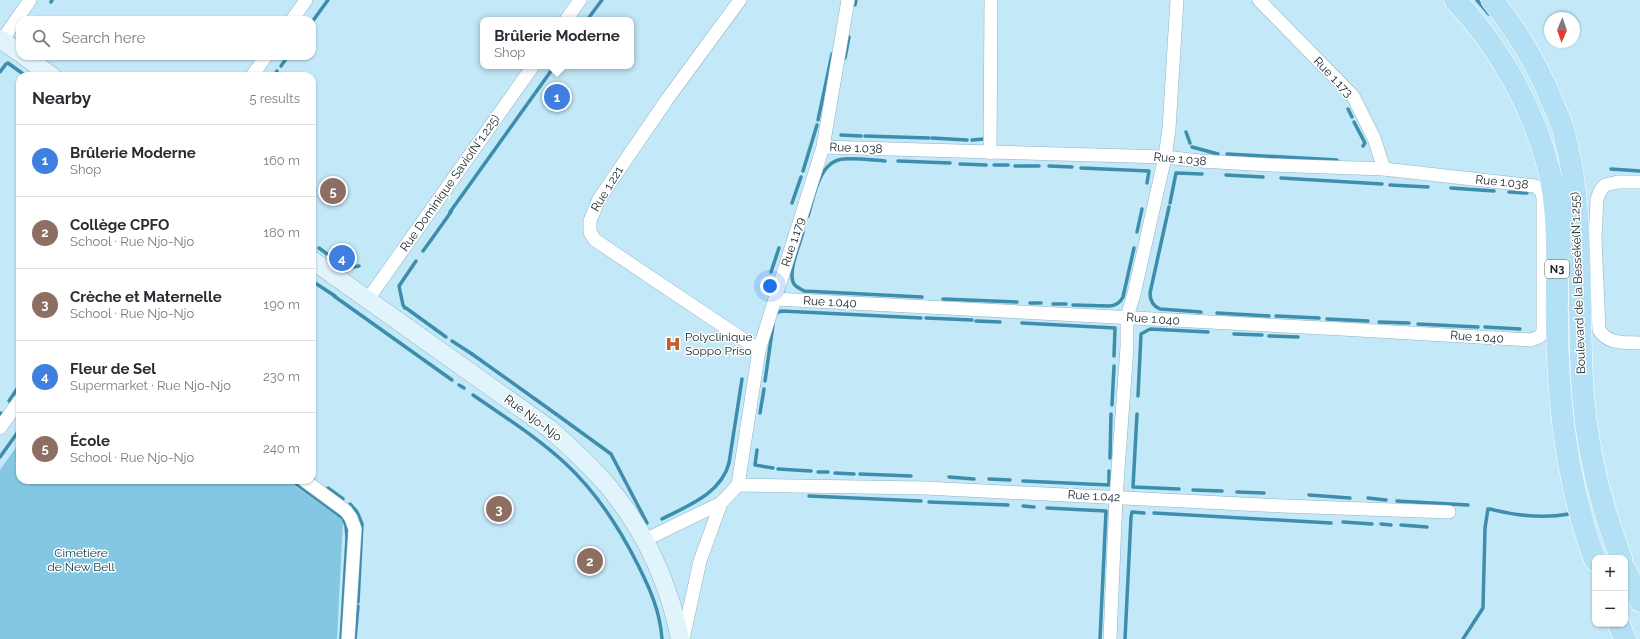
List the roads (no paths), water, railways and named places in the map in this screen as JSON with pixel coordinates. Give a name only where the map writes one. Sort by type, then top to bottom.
[{"type":"highway","name":"Boulevard de la Besséké(N°1.255)","points":[[1454,0],[1474,20],[1490,41],[1503,63],[1524,101],[1539,138],[1549,170],[1554,206],[1557,254],[1559,395],[1563,430],[1578,502],[1594,555]]},
{"type":"highway","name":"Boulevard de la Besséké(N°1.255)","points":[[1492,0],[1522,41],[1547,87],[1563,128],[1576,201],[1579,250],[1580,330],[1586,428],[1603,503],[1620,555]]},
{"type":"highway","points":[[1628,575],[1640,601]]},
{"type":"highway","points":[[1620,627],[1625,639]]},
{"type":"main road","points":[[1,41],[16,50]]},
{"type":"main road","points":[[30,60],[46,72]]},
{"type":"main road","name":"Rue Njo-Njo","points":[[316,263],[550,429],[584,460],[607,485],[627,511],[645,540],[669,598],[682,639]]},
{"type":"street","points":[[19,16],[30,0]]},
{"type":"street","points":[[295,16],[306,0]]},
{"type":"street","points":[[568,17],[580,0]]},
{"type":"street","name":"Rue 1.221","points":[[740,0],[668,98],[599,199],[590,221],[590,232],[595,240],[759,350]]},
{"type":"street","name":"Rue 1.179","points":[[738,484],[759,350],[823,148],[848,0]]},
{"type":"street","points":[[990,153],[991,0]]},
{"type":"street","points":[[1110,639],[1116,498],[1128,317],[1165,157],[1169,129],[1177,0]]},
{"type":"street","name":"Rue 1.173","points":[[1259,0],[1353,96],[1374,138],[1384,169]]},
{"type":"street","points":[[1,41],[16,20]]},
{"type":"street","points":[[255,72],[263,60]]},
{"type":"street","name":"Rue Dominique Savio(N°1.225)","points":[[368,299],[531,69]]},
{"type":"street","name":"Rue 1.038","points":[[823,148],[1165,157],[1270,166],[1384,169],[1535,186],[1541,191],[1543,197],[1543,332],[1540,337],[1531,340]]},
{"type":"street","points":[[1640,182],[1618,182],[1605,185],[1600,191],[1597,199],[1595,238],[1599,330],[1603,336],[1612,342],[1640,343]]},
{"type":"street","name":"Rue 1.040","points":[[775,299],[1531,340]]},
{"type":"street","points":[[0,428],[16,406]]},
{"type":"street","points":[[309,484],[346,511],[351,518],[354,529],[348,639]]},
{"type":"street","points":[[682,639],[700,561],[721,503],[738,484]]},
{"type":"street","name":"Rue 1.042","points":[[738,484],[925,488],[1116,498],[1450,512]]},
{"type":"street","points":[[645,540],[721,503]]},
{"type":"waterway","points":[[316,16],[328,0]]},
{"type":"waterway","points":[[589,17],[602,0]]},
{"type":"waterway","points":[[855,5],[856,0]]},
{"type":"waterway","points":[[1477,0],[1489,14]]},
{"type":"waterway","points":[[845,58],[849,37]]},
{"type":"waterway","points":[[818,120],[832,54]]},
{"type":"waterway","points":[[281,66],[285,60]]},
{"type":"waterway","points":[[8,63],[20,72]]},
{"type":"waterway","points":[[0,72],[6,64]]},
{"type":"waterway","points":[[450,212],[551,71]]},
{"type":"waterway","points":[[1348,109],[1352,117]]},
{"type":"waterway","points":[[1354,122],[1365,143],[1363,146]]},
{"type":"waterway","points":[[803,171],[817,125]]},
{"type":"waterway","points":[[1186,132],[1190,143]]},
{"type":"waterway","points":[[841,135],[861,136]]},
{"type":"waterway","points":[[865,136],[929,138]]},
{"type":"waterway","points":[[932,138],[967,140]]},
{"type":"waterway","points":[[972,140],[984,139]]},
{"type":"waterway","points":[[1192,147],[1218,154]]},
{"type":"waterway","points":[[1227,154],[1337,160]]},
{"type":"waterway","points":[[808,216],[815,190],[823,172],[829,166],[836,161],[844,159],[885,161]]},
{"type":"waterway","points":[[898,161],[950,163]]},
{"type":"waterway","points":[[960,164],[986,165]]},
{"type":"waterway","points":[[994,165],[1008,165]]},
{"type":"waterway","points":[[1015,166],[1039,166]]},
{"type":"waterway","points":[[1049,166],[1072,167]]},
{"type":"waterway","points":[[1081,168],[1149,171],[1147,183]]},
{"type":"waterway","points":[[1611,169],[1640,171]]},
{"type":"waterway","points":[[1170,203],[1176,173],[1202,174]]},
{"type":"waterway","points":[[1226,175],[1263,177]]},
{"type":"waterway","points":[[792,203],[801,177]]},
{"type":"waterway","points":[[1281,178],[1382,184]]},
{"type":"waterway","points":[[1390,185],[1428,187]]},
{"type":"waterway","points":[[1451,188],[1494,191]]},
{"type":"waterway","points":[[1509,192],[1527,193]]},
{"type":"waterway","points":[[1169,207],[1150,293],[1152,303],[1160,309],[1201,312]]},
{"type":"waterway","points":[[1137,232],[1142,209]]},
{"type":"waterway","points":[[431,240],[451,212]]},
{"type":"waterway","points":[[803,232],[793,266],[792,279],[794,284],[804,291],[922,297]]},
{"type":"waterway","points":[[423,251],[431,240]]},
{"type":"waterway","points":[[319,248],[346,268],[359,266]]},
{"type":"waterway","points":[[771,272],[779,248]]},
{"type":"waterway","points":[[1073,305],[1116,305],[1123,297],[1134,248]]},
{"type":"waterway","points":[[405,308],[399,286],[416,261]]},
{"type":"waterway","points":[[316,284],[335,296]]},
{"type":"waterway","points":[[334,296],[452,380]]},
{"type":"waterway","points":[[943,299],[1017,302]]},
{"type":"waterway","points":[[1030,303],[1041,303]]},
{"type":"waterway","points":[[1053,304],[1066,304]]},
{"type":"waterway","points":[[406,308],[435,329]]},
{"type":"waterway","points":[[775,315],[782,311],[921,318]]},
{"type":"waterway","points":[[1217,313],[1269,316]]},
{"type":"waterway","points":[[1276,316],[1319,318]]},
{"type":"waterway","points":[[926,318],[972,320]]},
{"type":"waterway","points":[[1327,319],[1368,321]]},
{"type":"waterway","points":[[976,321],[1000,322]]},
{"type":"waterway","points":[[1379,322],[1409,323]]},
{"type":"waterway","points":[[1022,323],[1115,328],[1114,356]]},
{"type":"waterway","points":[[1418,324],[1478,327]]},
{"type":"waterway","points":[[765,381],[773,325]]},
{"type":"waterway","points":[[1485,327],[1520,329]]},
{"type":"waterway","points":[[435,329],[446,337]]},
{"type":"waterway","points":[[1138,396],[1141,334],[1150,329],[1208,332]]},
{"type":"waterway","points":[[1234,334],[1262,335]]},
{"type":"waterway","points":[[1269,336],[1298,337]]},
{"type":"waterway","points":[[452,341],[472,354]]},
{"type":"waterway","points":[[472,354],[535,399]]},
{"type":"waterway","points":[[1112,405],[1114,366]]},
{"type":"waterway","points":[[662,519],[702,498],[719,483],[725,474],[729,463],[742,379]]},
{"type":"waterway","points":[[459,385],[464,388]]},
{"type":"waterway","points":[[760,413],[764,389]]},
{"type":"waterway","points":[[9,401],[16,390]]},
{"type":"waterway","points":[[473,395],[544,445],[566,464],[588,487],[623,537],[647,583],[657,610],[662,639]]},
{"type":"waterway","points":[[535,399],[556,414]]},
{"type":"waterway","points":[[556,414],[611,454],[647,523]]},
{"type":"waterway","points":[[1110,458],[1111,414]]},
{"type":"waterway","points":[[1137,414],[1133,487],[1179,489]]},
{"type":"waterway","points":[[0,457],[16,435]]},
{"type":"waterway","points":[[757,450],[755,465],[773,468]]},
{"type":"waterway","points":[[778,469],[811,471]]},
{"type":"waterway","points":[[1023,481],[1109,485],[1109,471]]},
{"type":"waterway","points":[[818,472],[828,472]]},
{"type":"waterway","points":[[835,473],[854,474]]},
{"type":"waterway","points":[[860,474],[911,476]]},
{"type":"waterway","points":[[949,477],[974,479]]},
{"type":"waterway","points":[[989,479],[1010,480]]},
{"type":"waterway","points":[[296,484],[343,518],[346,526],[347,538],[341,639]]},
{"type":"waterway","points":[[328,488],[343,499]]},
{"type":"waterway","points":[[1193,490],[1222,491]]},
{"type":"waterway","points":[[1237,492],[1264,493]]},
{"type":"waterway","points":[[1309,495],[1350,498]]},
{"type":"waterway","points":[[809,496],[921,501]]},
{"type":"waterway","points":[[1368,498],[1386,500]]},
{"type":"waterway","points":[[1397,501],[1468,505]]},
{"type":"waterway","points":[[929,502],[1008,505]]},
{"type":"waterway","points":[[350,504],[357,512],[362,524],[358,602]]},
{"type":"waterway","points":[[1023,506],[1034,507]]},
{"type":"waterway","points":[[1047,508],[1106,511],[1100,639]]},
{"type":"waterway","points":[[1463,639],[1483,608],[1485,528],[1488,509],[1530,516],[1559,516],[1569,514]]},
{"type":"waterway","points":[[1125,639],[1131,517],[1132,512],[1144,513]]},
{"type":"waterway","points":[[1154,513],[1331,523]]},
{"type":"waterway","points":[[1343,522],[1372,524]]},
{"type":"waterway","points":[[1381,524],[1391,525]]},
{"type":"waterway","points":[[1401,525],[1427,527]]},
{"type":"waterway","points":[[355,639],[358,606]]},
{"type":"place","name":"Brûlerie Moderne","points":[[557,97]]},
{"type":"place","name":"École","points":[[333,191]]},
{"type":"place","name":"Fleur de Sel","points":[[342,258]]},
{"type":"place","name":"Polyclinique Soppo Priso","points":[[673,344]]},
{"type":"place","name":"Crèche et Maternelle","points":[[499,509]]},
{"type":"place","name":"Collège CPFO","points":[[590,561]]},
{"type":"park label","name":"Cimetière de New Bell","points":[[81,560]]}]
